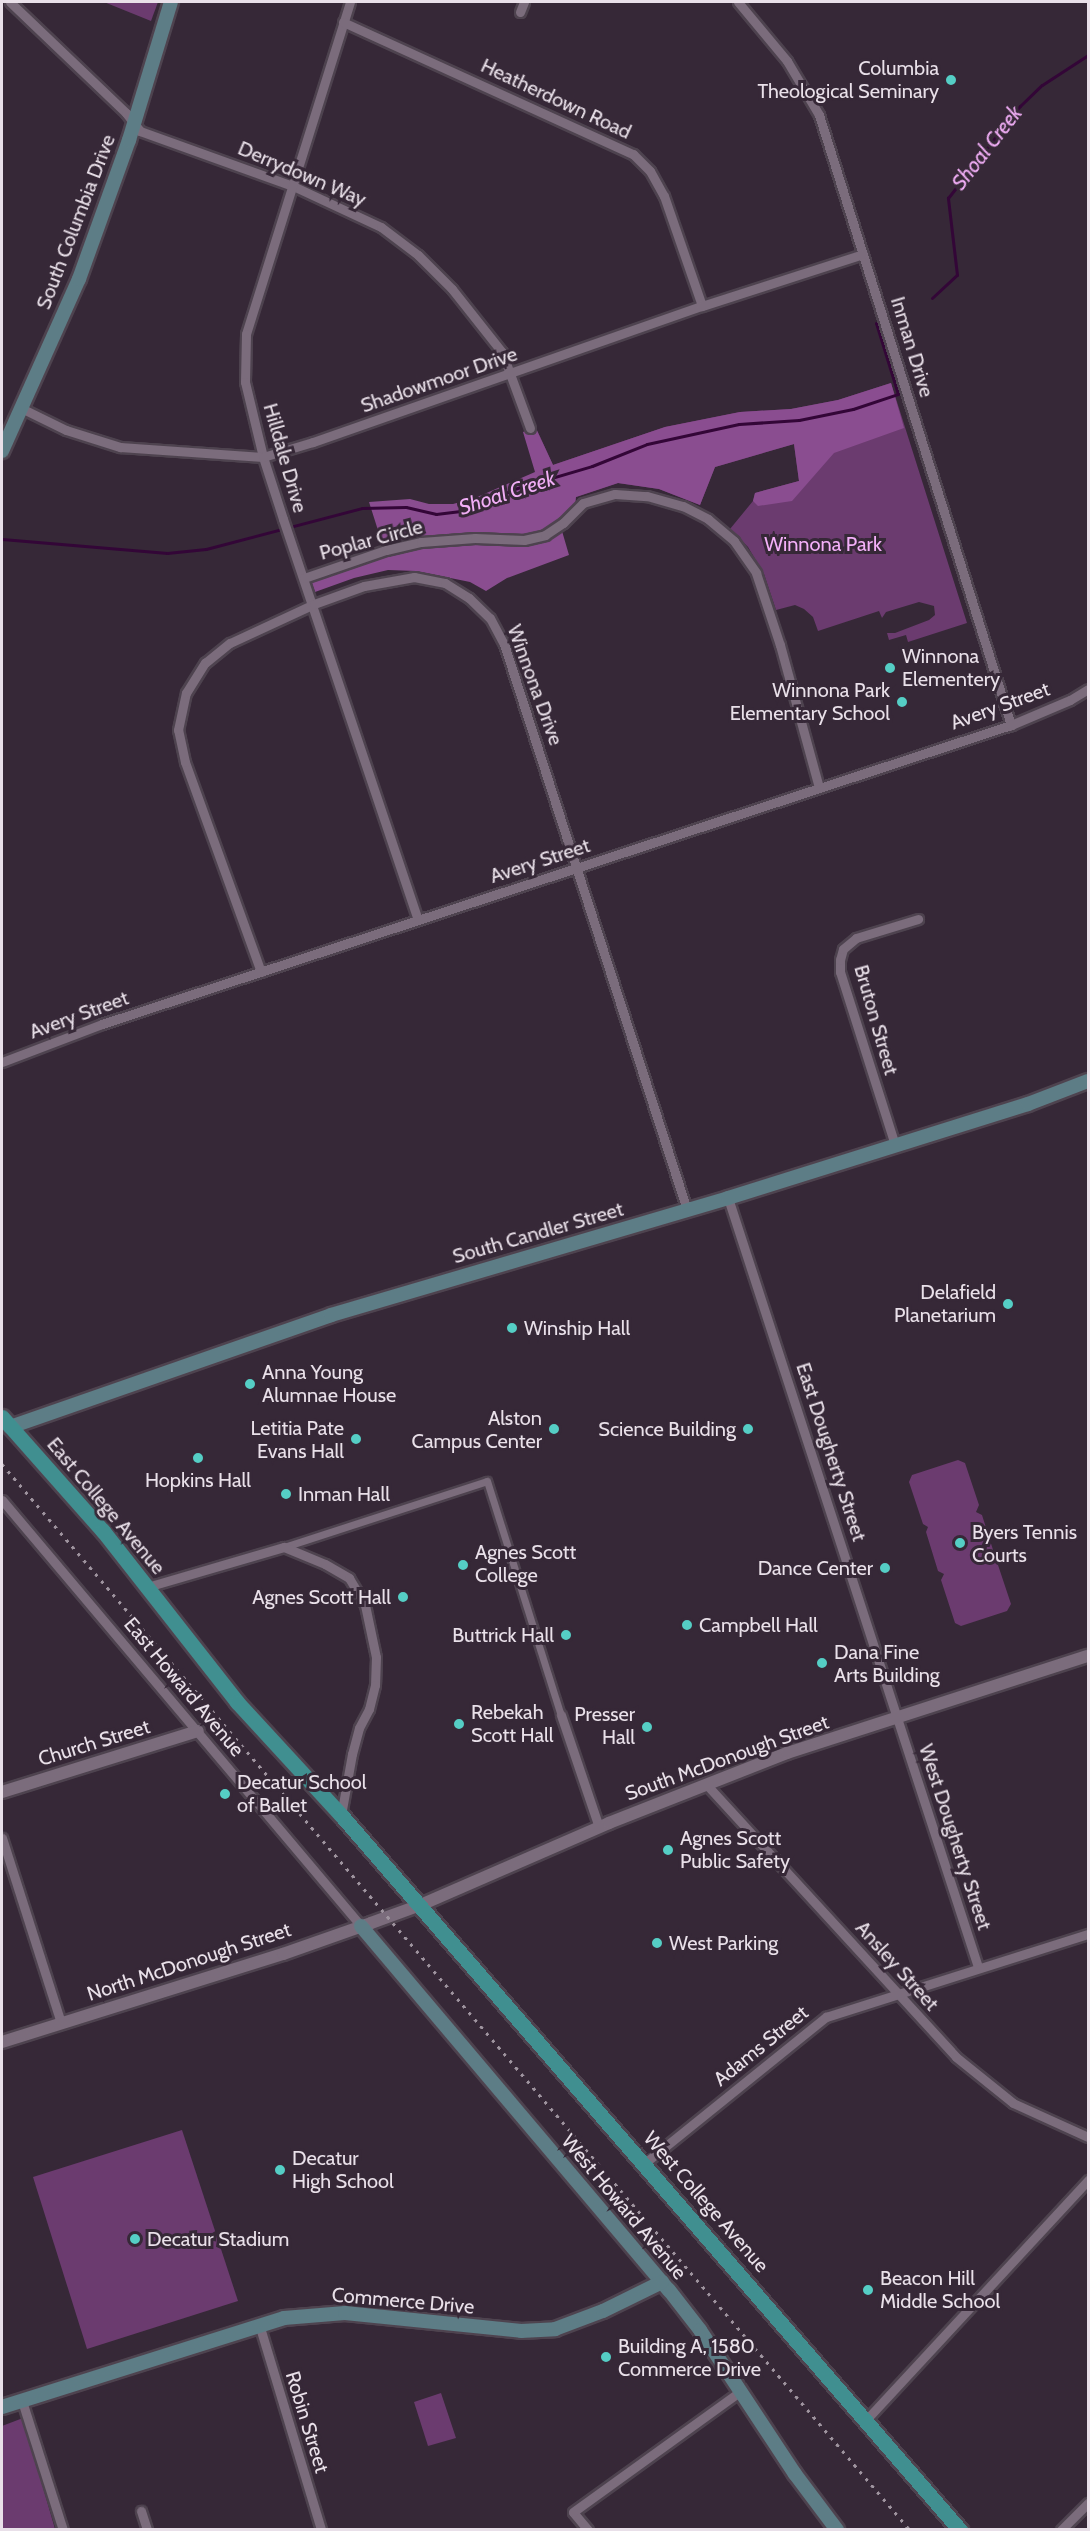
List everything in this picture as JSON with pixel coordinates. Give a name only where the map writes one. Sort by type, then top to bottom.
[{"type":"main road","name":"South Columbia Drive","points":[[2,451],[79,279],[134,122],[171,2]]},
{"type":"main road","name":"South Candler Street","points":[[4,1424],[331,1315],[728,1198],[1028,1104],[1089,1082]]},
{"type":"main road","name":"East College Avenue","points":[[4,1424],[103,1531],[177,1624],[249,1701],[295,1762],[418,1906]]},
{"type":"main road","name":"West College Avenue","points":[[418,1906],[645,2163],[960,2529]]},
{"type":"main road","name":"West Howard Avenue","points":[[361,1926],[700,2330],[795,2474],[837,2529]]},
{"type":"main road","name":"Commerce Drive","points":[[2,2408],[259,2324],[284,2318],[345,2313],[521,2331],[555,2329],[603,2311],[662,2282]]},
{"type":"street","name":"Derrydown Way","points":[[10,2],[134,122],[140,131],[293,186],[381,227],[418,255],[452,289],[502,352],[530,428]]},
{"type":"street","name":"Hilldale Drive","points":[[350,2],[246,334],[245,382],[263,457],[418,920]]},
{"type":"street","points":[[520,12],[524,2]]},
{"type":"street","name":"Inman Drive","points":[[738,2],[788,61],[819,115],[1011,724]]},
{"type":"street","name":"Heatherdown Road","points":[[343,22],[633,154],[650,171],[664,196],[702,306]]},
{"type":"street","name":"Shadowmoor Drive","points":[[21,408],[66,430],[120,447],[263,457],[509,375],[702,306],[863,254]]},
{"type":"street","name":"Poplar Circle","points":[[304,578],[386,550],[421,542],[475,538],[524,540],[545,535],[563,523],[583,502],[615,494],[647,496],[683,506],[708,519],[734,541],[756,573],[780,645],[819,788]]},
{"type":"street","name":"Winnona Drive","points":[[261,972],[185,762],[178,730],[186,693],[205,663],[230,643],[314,604],[364,586],[414,577],[446,583],[469,598],[490,618],[514,673],[687,1210]]},
{"type":"street","name":"Avery Street","points":[[2,1062],[102,1024],[1011,724],[1089,689]]},
{"type":"street","name":"Bruton Street","points":[[895,1144],[840,972],[840,960],[843,948],[856,938],[918,919]]},
{"type":"street","name":"East Dougherty Street","points":[[728,1198],[898,1718]]},
{"type":"street","points":[[147,1587],[284,1547],[487,1481],[599,1827]]},
{"type":"street","name":"East Howard Avenue","points":[[2,1500],[361,1926]]},
{"type":"street","points":[[284,1547],[326,1564],[349,1578],[358,1589],[371,1625],[376,1657],[375,1685],[369,1709],[359,1728],[351,1754],[341,1815]]},
{"type":"street","name":"South McDonough Street","points":[[387,1917],[418,1906],[599,1827],[787,1753],[1089,1656]]},
{"type":"street","name":"West Dougherty Street","points":[[898,1718],[978,1967]]},
{"type":"street","name":"Church Street","points":[[2,1792],[198,1731]]},
{"type":"street","name":"Ansley Street","points":[[706,1784],[956,2056],[1013,2103],[1089,2137]]},
{"type":"street","points":[[2,1838],[62,2023]]},
{"type":"street","name":"North McDonough Street","points":[[2,2042],[283,1954],[387,1917]]},
{"type":"street","name":"Adams Street","points":[[645,2163],[826,2017],[978,1967],[1089,1934]]},
{"type":"street","points":[[866,2420],[1089,2180]]},
{"type":"street","name":"Robin Street","points":[[259,2324],[321,2529]]},
{"type":"street","points":[[588,2529],[573,2512],[741,2391]]},
{"type":"street","points":[[21,2401],[63,2529]]},
{"type":"street","points":[[1061,2529],[1089,2503]]},
{"type":"street","points":[[141,2511],[147,2529]]},
{"type":"green space","points":[[104,2],[158,2],[151,21]]},
{"type":"green space","name":"Winnona Park","points":[[891,383],[967,623],[908,642],[906,635],[889,640],[887,633],[895,633],[929,620],[935,615],[934,606],[919,602],[886,612],[882,618],[879,611],[818,631],[813,617],[804,609],[795,605],[776,610],[764,574],[748,547],[730,529],[753,501],[755,493],[799,481],[794,444],[715,467],[700,505],[659,489],[618,483],[567,500],[535,426],[553,465],[665,427],[740,412],[791,409],[838,400]]},
{"type":"green space","name":"Byers Tennis Courts","points":[[958,1460],[965,1463],[979,1505],[976,1512],[982,1515],[994,1553],[991,1559],[997,1562],[1011,1604],[1007,1611],[961,1626],[955,1623],[941,1580],[944,1574],[938,1571],[926,1532],[928,1527],[923,1524],[909,1482],[912,1475]]},
{"type":"green space","name":"Decatur Stadium","points":[[182,2130],[238,2301],[87,2349],[33,2177]]},
{"type":"green space","points":[[441,2393],[456,2438],[428,2446],[414,2402]]},
{"type":"green space","points":[[23,2418],[55,2529],[2,2530],[2,2426]]},
{"type":"shaded area","points":[[891,383],[904,428],[834,453],[792,501],[758,506],[753,501],[755,493],[799,481],[794,444],[715,467],[700,505],[659,489],[618,483],[576,497],[575,508],[578,512],[562,531],[569,555],[507,578],[486,591],[470,582],[416,571],[388,570],[354,578],[315,592],[308,572],[383,546],[369,502],[410,499],[429,504],[453,504],[475,498],[535,472],[523,432],[535,426],[553,465],[665,427],[740,412],[791,409],[838,400]]},
{"type":"waterway","name":"Shoal Creek","points":[[932,298],[957,275],[948,198],[1020,106],[1042,85],[1088,55]]},
{"type":"waterway","name":"Shoal Creek","points":[[2,539],[167,553],[206,549],[362,508],[406,507],[436,514],[471,510],[514,489],[592,466],[647,444],[739,424],[799,420],[853,409],[898,394],[876,323],[878,322]]},
{"type":"railway","points":[[2,1464],[910,2530]]},
{"type":"place","name":"Columbia Theological Seminary","points":[[951,80]]},
{"type":"place","name":"Winnona Elementery","points":[[890,668]]},
{"type":"place","name":"Winnona Park Elementary School","points":[[902,702]]},
{"type":"place","name":"Delafield Planetarium","points":[[1008,1304]]},
{"type":"place","name":"Winship Hall","points":[[512,1328]]},
{"type":"place","name":"Anna Young Alumnae House","points":[[250,1384]]},
{"type":"place","name":"Alston Campus Center","points":[[554,1429]]},
{"type":"place","name":"Science Building","points":[[748,1429]]},
{"type":"place","name":"Letitia Pate Evans Hall","points":[[356,1439]]},
{"type":"place","name":"Hopkins Hall","points":[[198,1458]]},
{"type":"place","name":"Inman Hall","points":[[286,1494]]},
{"type":"place","name":"Byers Tennis Courts","points":[[960,1543]]},
{"type":"place","name":"Agnes Scott College","points":[[463,1565]]},
{"type":"place","name":"Dance Center","points":[[885,1568]]},
{"type":"place","name":"Agnes Scott Hall","points":[[403,1597]]},
{"type":"place","name":"Campbell Hall","points":[[687,1625]]},
{"type":"place","name":"Buttrick Hall","points":[[566,1635]]},
{"type":"place","name":"Dana Fine Arts Building","points":[[822,1663]]},
{"type":"place","name":"Rebekah Scott Hall","points":[[459,1724]]},
{"type":"place","name":"Presser Hall","points":[[647,1727]]},
{"type":"place","name":"Decatur School of Ballet","points":[[225,1794]]},
{"type":"place","name":"Agnes Scott Public Safety","points":[[668,1850]]},
{"type":"place","name":"West Parking","points":[[657,1943]]},
{"type":"place","name":"Decatur High School","points":[[280,2170]]},
{"type":"place","name":"Decatur Stadium","points":[[135,2239]]},
{"type":"place","name":"Beacon Hill Middle School","points":[[868,2290]]},
{"type":"place","name":"Building A, 1580 Commerce Drive","points":[[606,2357]]}]
